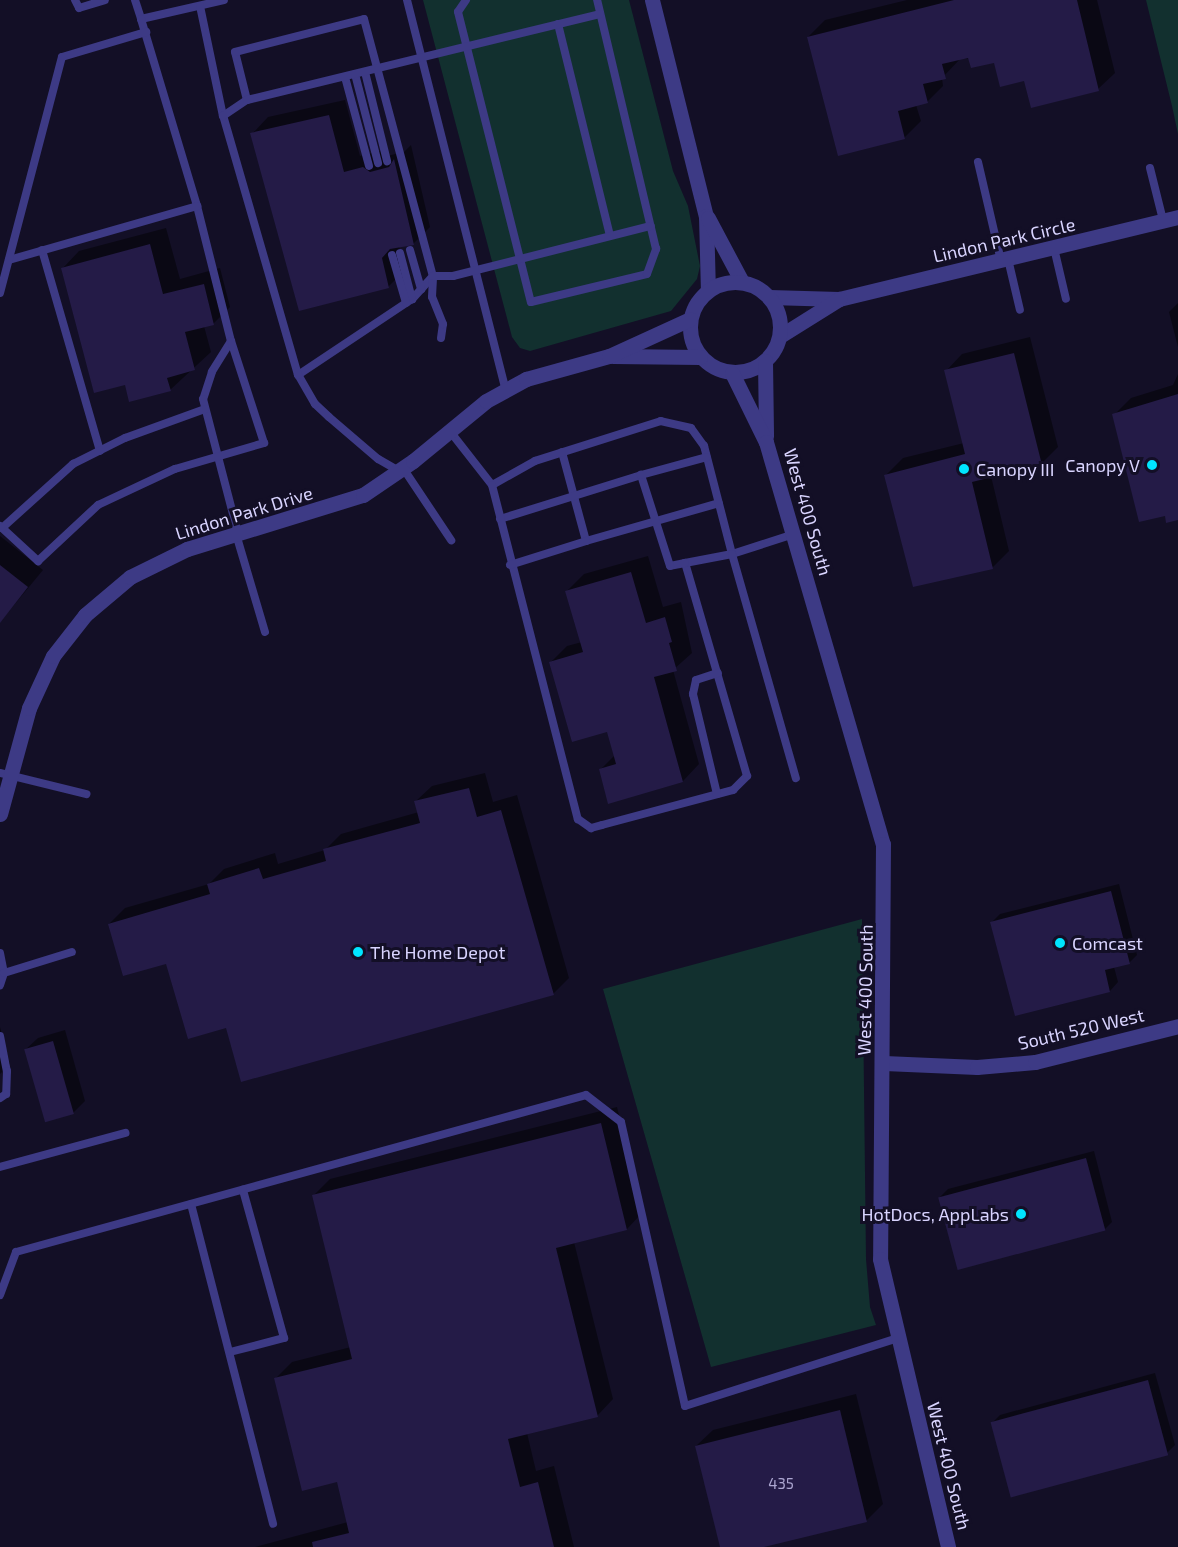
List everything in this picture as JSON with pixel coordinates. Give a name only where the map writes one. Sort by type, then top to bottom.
[{"type":"street","points":[[652,0],[706,216],[708,290]]},
{"type":"street","points":[[706,216],[742,282]]},
{"type":"street","name":"Lindon Park Circle","points":[[839,299],[1171,219]]},
{"type":"street","points":[[726,282],[742,282],[769,297],[839,299],[780,336],[765,362],[748,371],[732,373],[712,367],[700,357],[690,335],[690,319],[697,301],[708,290],[726,282]]},
{"type":"street","points":[[769,297],[780,320],[780,336]]},
{"type":"street","name":"Lindon Park Drive","points":[[0,814],[6,774],[39,682],[53,656],[85,615],[130,577],[158,561],[237,534],[337,506],[363,495],[401,469],[449,430],[506,390],[526,379],[609,356],[690,319]]},
{"type":"street","name":"Lindon Park Drive","points":[[609,356],[700,357]]},
{"type":"street","name":"West 400 South","points":[[765,362],[766,442]]},
{"type":"street","name":"West 400 South","points":[[732,373],[766,442],[883,844],[884,1063],[880,1259],[948,1547]]},
{"type":"street","name":"South 520 West","points":[[884,1063],[977,1067],[1035,1062],[1178,1026]]},
{"type":"lane","points":[[75,0],[79,8],[105,0]]},
{"type":"lane","points":[[135,0],[197,206],[231,341],[264,443],[175,469],[98,505],[39,561],[1,527],[73,464],[205,409]]},
{"type":"lane","points":[[141,19],[224,0]]},
{"type":"lane","points":[[407,0],[506,390]]},
{"type":"lane","points":[[466,0],[458,12],[531,302],[647,274],[656,249],[597,0]]},
{"type":"lane","points":[[200,6],[223,116],[298,375],[322,411],[378,459],[401,469],[451,540]]},
{"type":"lane","points":[[223,116],[247,100],[600,14]]},
{"type":"lane","points":[[247,100],[236,52],[364,19],[433,276],[432,297],[443,324],[441,338]]},
{"type":"lane","points":[[558,24],[610,236]]},
{"type":"lane","points":[[0,293],[62,57],[146,32]]},
{"type":"lane","points":[[365,72],[378,163]]},
{"type":"lane","points":[[355,74],[378,163]]},
{"type":"lane","points":[[345,77],[378,163]]},
{"type":"lane","points":[[978,162],[1020,310]]},
{"type":"lane","points":[[1150,168],[1171,219]]},
{"type":"lane","points":[[9,260],[197,206]]},
{"type":"lane","points":[[298,375],[409,301],[433,276],[453,276],[651,226]]},
{"type":"lane","points":[[1054,248],[1066,299]]},
{"type":"lane","points":[[42,250],[100,451]]},
{"type":"lane","points":[[410,250],[421,290]]},
{"type":"lane","points":[[396,254],[409,301]]},
{"type":"lane","points":[[231,341],[212,372],[203,399],[237,534],[265,632]]},
{"type":"lane","points":[[492,486],[535,460],[661,421],[691,428],[707,458],[796,778]]},
{"type":"lane","points":[[449,430],[492,486],[510,565],[578,819],[591,828],[734,790],[747,776],[685,563]]},
{"type":"lane","points":[[562,452],[586,542]]},
{"type":"lane","points":[[500,519],[641,475],[707,458]]},
{"type":"lane","points":[[641,475],[670,566],[732,554],[794,534]]},
{"type":"lane","points":[[510,565],[719,503]]},
{"type":"lane","points":[[717,795],[693,694],[696,680],[718,673]]},
{"type":"lane","points":[[6,774],[86,794]]},
{"type":"lane","points":[[4,973],[72,952]]},
{"type":"lane","points":[[0,953],[4,973],[0,985]]},
{"type":"lane","points":[[0,1036],[8,1071],[6,1094],[0,1098]]},
{"type":"lane","points":[[0,1295],[16,1252],[586,1095],[621,1122],[685,1406],[898,1338]]},
{"type":"lane","points":[[1,1164],[125,1132]]},
{"type":"lane","points":[[230,1352],[284,1338],[243,1190]]},
{"type":"lane","points":[[191,1204],[273,1524]]},
{"type":"green space","points":[[423,0],[629,0],[673,171],[688,206],[700,266],[697,279],[671,311],[530,351],[520,348],[512,337]]},
{"type":"green space","points":[[1146,0],[1178,0],[1178,134],[1172,106]]},
{"type":"green space","points":[[862,919],[866,1259],[870,1307],[876,1325],[711,1367],[603,989]]},
{"type":"building","points":[[954,0],[1077,0],[1099,91],[1031,108],[1024,81],[1000,87],[994,63],[971,68],[968,58],[942,64],[946,79],[923,84],[928,103],[898,111],[905,139],[838,156],[807,37]]},
{"type":"building","points":[[329,115],[344,172],[363,167],[370,172],[389,167],[394,159],[414,245],[390,249],[382,258],[389,288],[299,311],[250,133]]},
{"type":"building","points":[[150,244],[163,294],[204,284],[214,325],[185,332],[195,370],[167,378],[171,391],[129,402],[125,385],[94,393],[61,268]]},
{"type":"building","name":"Canopy III","points":[[1014,353],[1042,465],[972,482],[993,569],[913,587],[884,475],[965,454],[944,370]]},
{"type":"building","name":"Canopy V","points":[[1178,394],[1178,520],[1166,523],[1165,516],[1139,522],[1112,414]]},
{"type":"building","points":[[0,565],[28,587],[0,623]]},
{"type":"building","points":[[631,572],[646,623],[665,617],[672,642],[669,643],[677,671],[654,677],[683,782],[608,804],[599,769],[616,764],[607,732],[572,742],[549,662],[583,652],[565,591]]},
{"type":"building","name":"The Home Depot","points":[[469,788],[477,817],[501,810],[554,995],[241,1082],[226,1028],[188,1039],[166,964],[123,976],[108,924],[210,894],[207,884],[259,868],[263,879],[326,861],[323,849],[420,823],[414,801]]},
{"type":"building","name":"Comcast","points":[[1111,891],[1130,964],[1105,970],[1110,992],[1015,1016],[990,922]]},
{"type":"building","points":[[53,1041],[74,1114],[45,1122],[24,1049]]},
{"type":"building","points":[[601,1123],[627,1230],[556,1248],[598,1417],[508,1439],[520,1487],[538,1482],[554,1547],[313,1547],[312,1542],[349,1533],[337,1482],[302,1491],[274,1378],[352,1359],[312,1195]]},
{"type":"building","name":"HotDocs, AppLabs","points":[[1086,1158],[1105,1230],[958,1270],[938,1198]]},
{"type":"building","points":[[1148,1380],[1168,1455],[1011,1498],[991,1422]]},
{"type":"building","points":[[840,1410],[867,1522],[764,1547],[720,1547],[695,1446]]},
{"type":"place","name":"Canopy V","points":[[1152,465]]},
{"type":"place","name":"Canopy III","points":[[964,469]]},
{"type":"place","name":"Comcast","points":[[1060,943]]},
{"type":"place","name":"The Home Depot","points":[[358,952]]},
{"type":"place","name":"HotDocs, AppLabs","points":[[1021,1214]]}]
